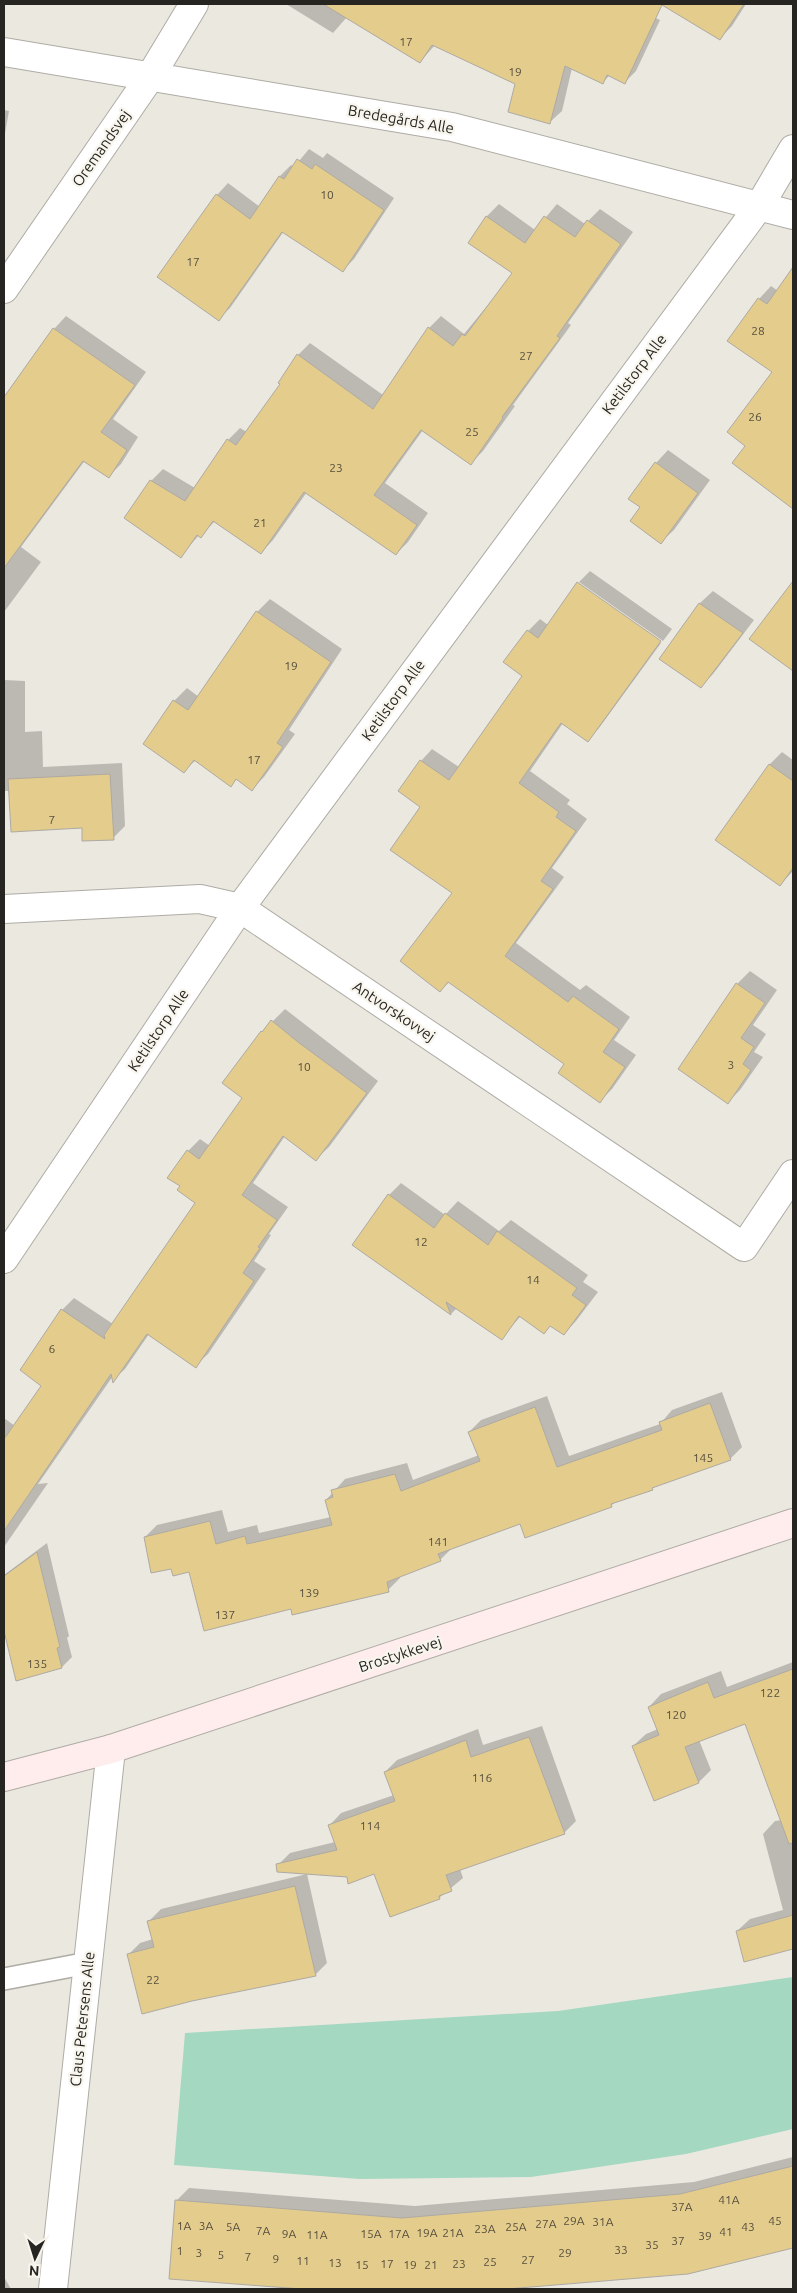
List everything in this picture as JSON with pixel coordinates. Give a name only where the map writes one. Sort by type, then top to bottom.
[{"type":"street","name":"Oremandsvej","points":[[4,289],[150,77],[194,4]]},
{"type":"street","name":"Bredegårds Alle","points":[[4,52],[452,127],[793,214]]},
{"type":"street","name":"Ketilstorp Alle","points":[[4,1259],[240,908],[760,205],[793,149]]},
{"type":"street","name":"Antvorskovvej","points":[[4,909],[200,899],[240,908],[744,1247],[793,1174]]},
{"type":"street","name":"Brostykkevej","points":[[4,1777],[111,1750],[793,1523]]},
{"type":"street","name":"Claus Petersens Alle","points":[[53,2289],[111,1750]]},
{"type":"lane","points":[[4,1978],[88,1963]]},
{"type":"green space","points":[[793,1977],[793,2129],[686,2154],[531,2177],[360,2179],[174,2165],[185,2033],[558,2011]]},
{"type":"building","points":[[323,4],[744,4],[720,40],[662,5],[625,84],[607,75],[603,84],[565,66],[550,124],[508,112],[515,84],[432,45],[420,63]]},
{"type":"building","points":[[297,159],[312,169],[315,164],[384,210],[343,272],[282,232],[219,321],[157,277],[216,194],[250,219],[279,176],[284,179]]},
{"type":"building","points":[[486,216],[525,243],[544,216],[575,237],[587,220],[621,244],[557,336],[560,338],[502,417],[471,465],[421,430],[374,495],[417,525],[396,555],[304,492],[261,554],[213,521],[201,538],[197,535],[181,558],[124,518],[150,480],[185,501],[227,439],[236,445],[280,384],[278,383],[297,354],[373,409],[428,327],[453,346],[462,334],[465,336],[512,273],[468,243]]},
{"type":"building","points":[[793,267],[793,509],[732,463],[745,446],[727,432],[772,372],[727,341],[758,298],[767,304]]},
{"type":"building","points":[[53,328],[135,385],[101,432],[127,450],[109,478],[83,461],[4,568],[4,397]]},
{"type":"building","points":[[655,462],[698,493],[661,544],[630,521],[640,507],[628,499]]},
{"type":"building","points":[[793,581],[793,671],[749,639]]},
{"type":"building","points":[[577,582],[661,641],[588,742],[561,723],[519,783],[559,812],[556,817],[576,831],[541,881],[553,889],[505,956],[568,1002],[573,996],[619,1029],[603,1052],[625,1067],[600,1103],[558,1073],[564,1064],[448,982],[440,992],[400,961],[452,893],[390,850],[420,807],[398,791],[420,760],[449,780],[522,676],[503,662],[527,630],[538,638]]},
{"type":"building","points":[[699,603],[743,633],[701,688],[659,659]]},
{"type":"building","points":[[256,611],[331,662],[277,743],[283,747],[252,791],[236,779],[231,787],[194,760],[184,773],[143,744],[173,700],[188,710]]},
{"type":"building","points":[[769,764],[793,781],[793,868],[780,886],[715,840]]},
{"type":"building","points":[[110,774],[114,840],[82,841],[82,828],[11,832],[8,779]]},
{"type":"building","points":[[736,983],[765,1003],[741,1038],[754,1047],[743,1064],[751,1070],[728,1104],[678,1069]]},
{"type":"building","points":[[271,1020],[367,1093],[316,1161],[283,1136],[242,1195],[277,1220],[243,1273],[254,1281],[196,1368],[147,1334],[113,1383],[111,1374],[4,1531],[4,1439],[41,1386],[20,1370],[61,1309],[105,1339],[104,1335],[195,1203],[177,1190],[180,1186],[167,1178],[187,1150],[199,1159],[242,1098],[222,1083]]},
{"type":"building","points":[[388,1194],[434,1228],[445,1213],[488,1245],[497,1231],[577,1288],[572,1295],[586,1305],[564,1335],[550,1326],[544,1334],[519,1316],[502,1340],[446,1302],[451,1315],[352,1245]]},
{"type":"building","points":[[710,1403],[731,1460],[611,1504],[612,1507],[525,1538],[520,1524],[438,1554],[441,1561],[387,1582],[389,1592],[292,1615],[291,1609],[204,1631],[189,1572],[173,1576],[171,1569],[151,1573],[144,1537],[210,1521],[216,1544],[245,1536],[247,1544],[332,1525],[325,1500],[333,1497],[331,1490],[395,1474],[401,1491],[480,1461],[468,1432],[535,1407],[557,1467],[662,1430],[659,1422]]},
{"type":"building","points":[[37,1552],[60,1647],[57,1648],[62,1668],[16,1681],[4,1631],[4,1576]]},
{"type":"building","points":[[793,1669],[793,1843],[789,1844],[745,1724],[685,1747],[699,1783],[654,1801],[632,1746],[659,1735],[648,1707],[708,1682],[714,1698]]},
{"type":"building","points":[[529,1737],[565,1834],[446,1875],[452,1891],[439,1896],[440,1899],[390,1917],[374,1874],[348,1884],[347,1877],[277,1872],[276,1864],[337,1850],[328,1825],[395,1801],[384,1772],[466,1740],[471,1757]]},
{"type":"building","points":[[295,1886],[316,1976],[192,2001],[142,2014],[127,1954],[154,1947],[147,1921]]},
{"type":"building","points":[[793,1915],[793,1949],[744,1962],[736,1931]]},
{"type":"building","points":[[793,2166],[793,2248],[688,2274],[507,2289],[302,2289],[169,2279],[175,2200],[402,2218],[680,2194]]}]
